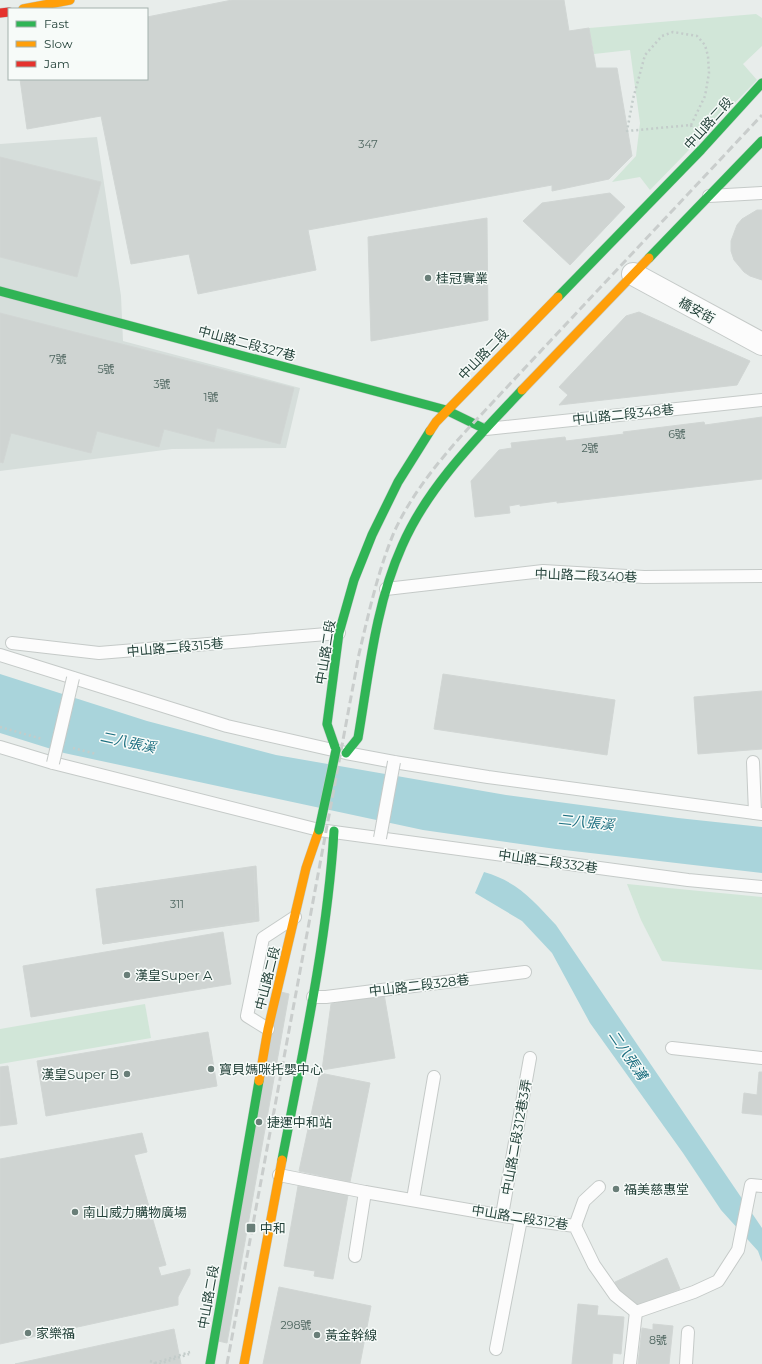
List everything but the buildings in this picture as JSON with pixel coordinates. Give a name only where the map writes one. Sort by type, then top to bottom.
[{"type":"main road","points":[[28,8],[70,0]]},
{"type":"main road","name":"中山路二段","points":[[342,754],[327,724],[339,633],[354,580],[372,535],[398,482],[436,422],[446,410],[701,150],[762,83]]},
{"type":"main road","name":"中山路二段","points":[[210,1364],[268,1029],[306,868],[342,754],[358,738],[386,589],[402,546],[421,511],[445,474],[485,429],[707,196],[762,141]]},
{"type":"main road","name":"中山路二段327巷","points":[[0,291],[446,410],[485,429]]},
{"type":"main road","points":[[244,1364],[332,881],[335,827]]},
{"type":"street","name":"橋安街","points":[[633,274],[762,344]]},
{"type":"lane","points":[[707,196],[762,193]]},
{"type":"lane","name":"中山路二段348巷","points":[[485,429],[762,400]]},
{"type":"lane","name":"中山路二段340巷","points":[[386,589],[543,571],[644,577],[762,576]]},
{"type":"lane","name":"中山路二段315巷","points":[[12,642],[99,653],[339,633]]},
{"type":"lane","points":[[0,655],[227,726],[342,754],[759,813],[753,762]]},
{"type":"lane","points":[[53,762],[74,678]]},
{"type":"lane","name":"中山路二段332巷","points":[[0,747],[319,830],[335,827],[380,838],[688,880],[762,887]]},
{"type":"lane","points":[[380,838],[394,762]]},
{"type":"lane","points":[[268,1029],[247,1016],[263,938],[295,917]]},
{"type":"lane","name":"中山路二段328巷","points":[[312,997],[326,998],[525,972]]},
{"type":"lane","points":[[672,1048],[762,1058]]},
{"type":"lane","name":"中山路二段312巷3弄","points":[[502,1215],[530,1058]]},
{"type":"lane","points":[[413,1199],[434,1077]]},
{"type":"lane","name":"中山路二段312巷","points":[[279,1175],[364,1192],[413,1199],[521,1219],[575,1226],[594,1265],[616,1295],[636,1312]]},
{"type":"lane","points":[[630,1364],[636,1312],[694,1292],[718,1281],[738,1250],[751,1185],[762,1186]]},
{"type":"lane","points":[[575,1226],[584,1201],[599,1187]]},
{"type":"lane","points":[[355,1256],[364,1192]]},
{"type":"lane","points":[[496,1349],[521,1219]]},
{"type":"lane","points":[[686,1364],[688,1332]]},
{"type":"path","points":[[691,125],[627,131],[633,99],[645,55],[662,36],[673,32],[697,36],[705,45],[708,56],[709,73],[705,96],[691,125],[701,150]]},
{"type":"path","points":[[150,1361],[155,1363],[190,1353],[159,1364]]},
{"type":"shaded area","points":[[97,137],[121,296],[123,341],[300,388],[286,448],[172,449],[0,471],[0,144]]},
{"type":"green space","points":[[756,14],[762,18],[762,46],[743,64],[757,80],[650,190],[640,177],[612,182],[636,156],[640,123],[630,50],[594,54],[589,28]]},
{"type":"green space","points":[[627,884],[762,897],[762,970],[662,961],[641,920]]},
{"type":"green space","points":[[145,1004],[151,1038],[0,1064],[0,1029]]},
{"type":"water","name":"二八張溪","points":[[0,674],[147,721],[276,755],[506,795],[678,818],[762,827],[762,873],[556,849],[423,830],[64,753],[0,733]]},
{"type":"water","name":"二八張溝","points":[[484,872],[496,876],[516,887],[532,900],[556,925],[762,1228],[762,1262],[758,1251],[721,1210],[683,1153],[590,1023],[552,953],[522,921],[475,893]]},
{"type":"railway","points":[[227,1364],[359,654],[370,607],[395,530],[417,491],[464,433],[762,115]]},
{"type":"traffic: fast","points":[[558,297],[701,150],[762,83]]},
{"type":"traffic: fast","points":[[649,258],[762,141]]},
{"type":"traffic: fast","points":[[0,291],[446,410],[485,429]]},
{"type":"traffic: fast","points":[[346,753],[358,738],[379,616],[385,592],[402,546],[426,503],[455,463],[522,390]]},
{"type":"traffic: fast","points":[[336,750],[327,724],[339,633],[354,580],[372,535],[398,482],[430,431]]},
{"type":"traffic: fast","points":[[319,830],[336,750]]},
{"type":"traffic: fast","points":[[282,1160],[320,955],[331,873],[334,831]]},
{"type":"traffic: fast","points":[[210,1364],[259,1081]]},
{"type":"traffic: slow","points":[[28,8],[70,0]]},
{"type":"traffic: slow","points":[[522,390],[649,258]]},
{"type":"traffic: slow","points":[[430,431],[436,422],[558,297]]},
{"type":"traffic: slow","points":[[259,1081],[268,1029],[306,868],[319,830]]},
{"type":"traffic: slow","points":[[244,1364],[282,1160]]},
{"type":"traffic: jam","points":[[0,13],[8,12]]},
{"type":"place","name":"桂冠實業","points":[[428,278]]},
{"type":"place","name":"漢皇Super A","points":[[127,975]]},
{"type":"place","name":"寶貝媽咪托嬰中心","points":[[211,1069]]},
{"type":"place","name":"漢皇Super B","points":[[127,1074]]},
{"type":"place","name":"捷運中和站","points":[[259,1122]]},
{"type":"place","name":"福美慈惠堂","points":[[616,1189]]},
{"type":"place","name":"南山威力購物廣場","points":[[75,1212]]},
{"type":"place","name":"中和","points":[[251,1228]]},
{"type":"place","name":"家樂福","points":[[28,1333]]},
{"type":"place","name":"黃金幹線","points":[[317,1335]]}]
